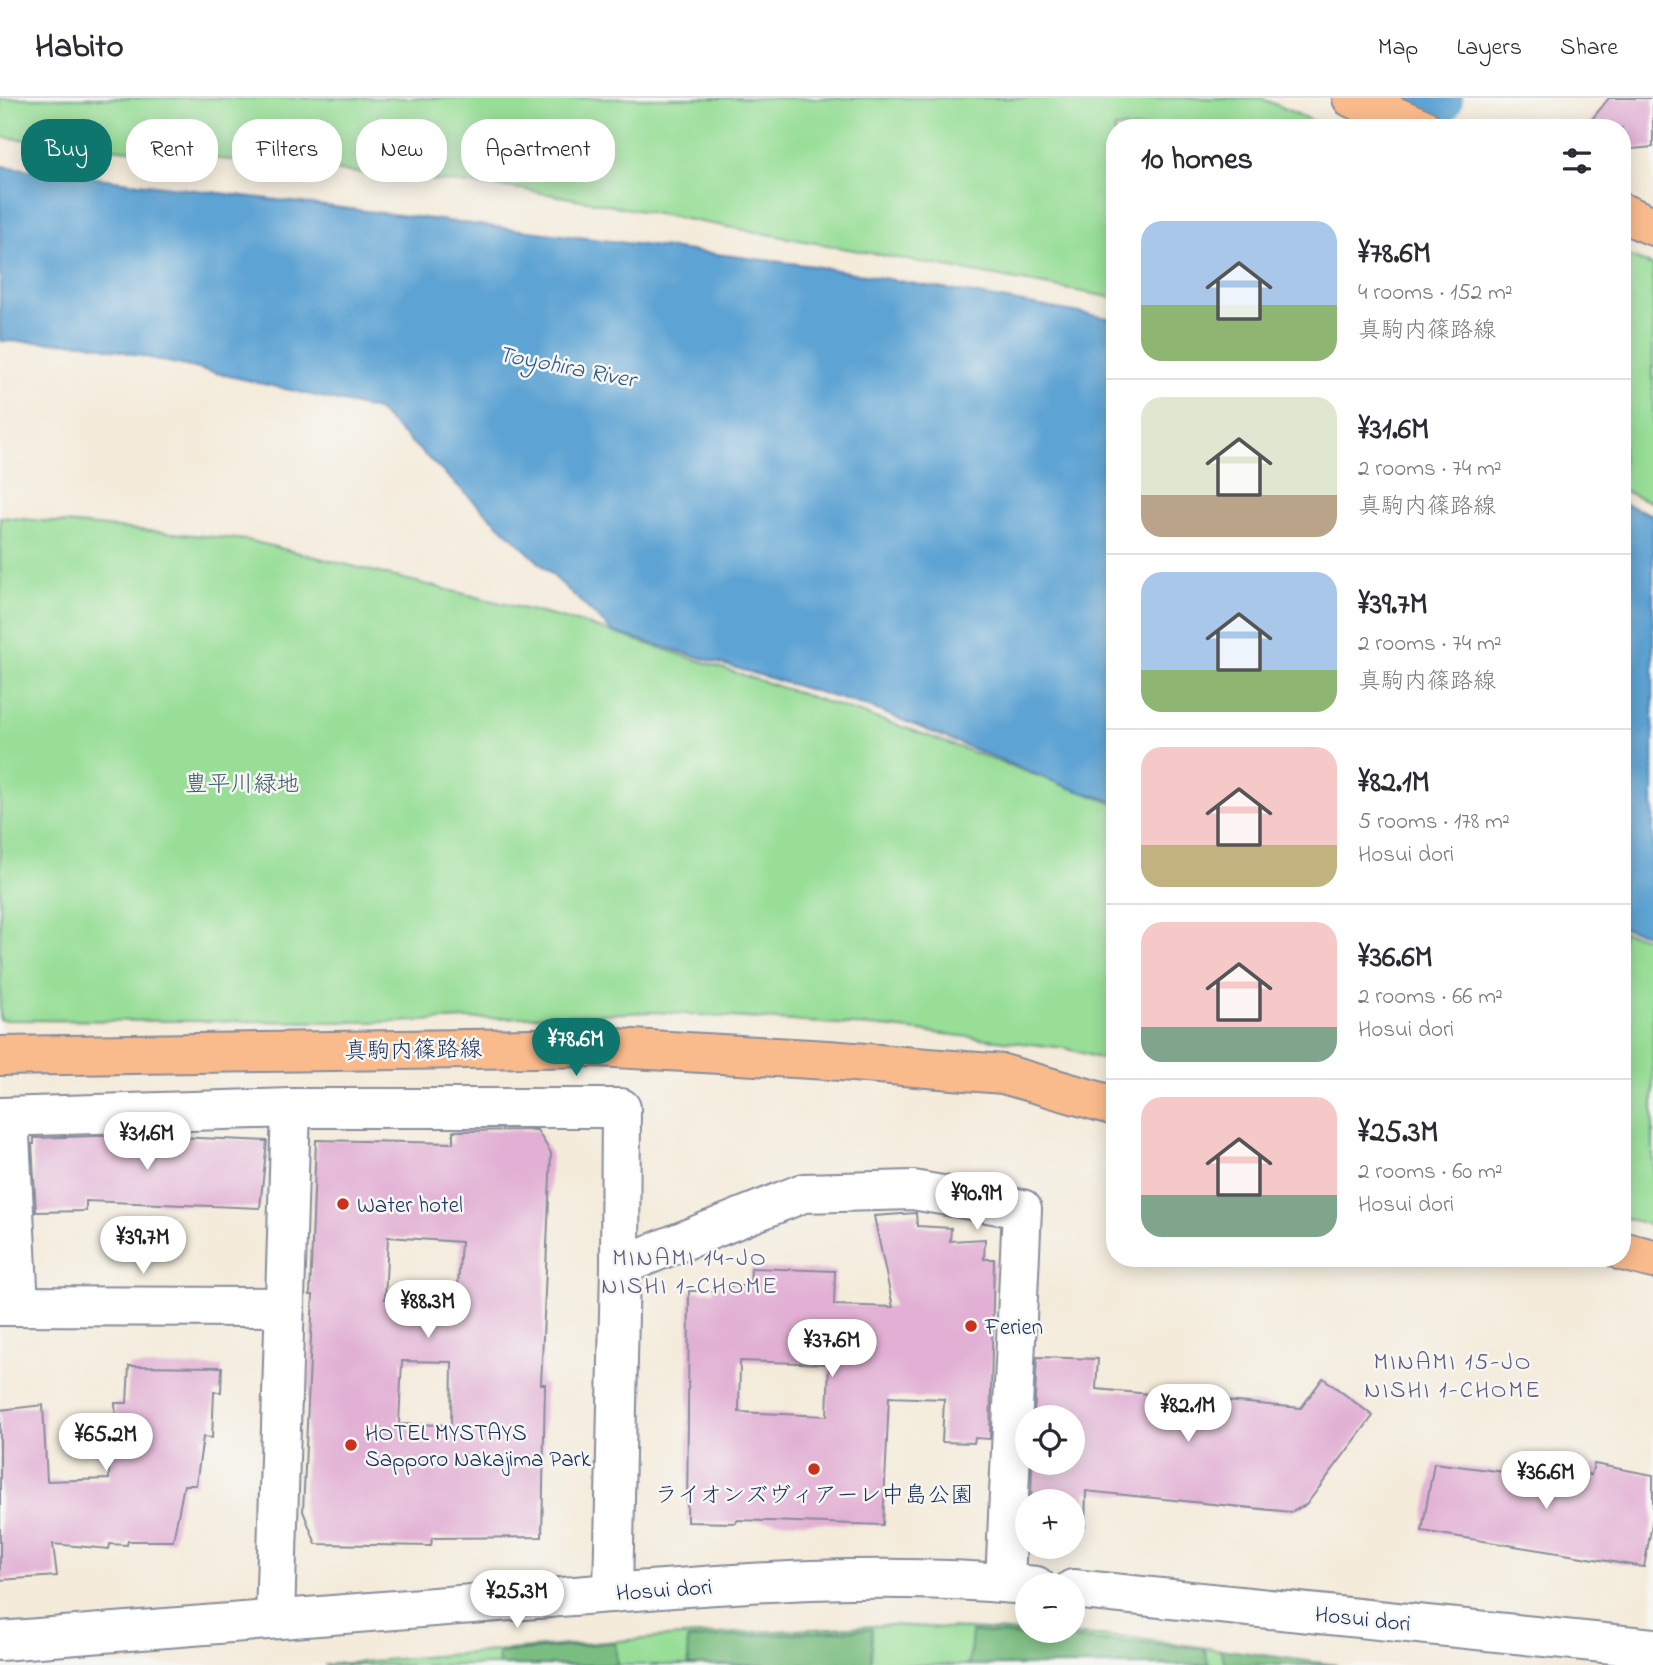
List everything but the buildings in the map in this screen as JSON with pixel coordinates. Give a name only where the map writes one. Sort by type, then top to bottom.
[{"type":"main road","points":[[1352,98],[1401,119]]},
{"type":"main road","points":[[1631,217],[1653,226]]},
{"type":"main road","name":"真駒内篠路線","points":[[0,1056],[597,1047],[828,1060],[1003,1074],[1106,1103]]},
{"type":"main road","points":[[1631,1253],[1653,1259]]},
{"type":"street","points":[[275,1618],[291,1108]]},
{"type":"street","points":[[285,1307],[10,1306],[4,1117],[291,1108],[621,1108],[612,1593]]},
{"type":"street","points":[[620,1266],[803,1193],[913,1190],[1021,1209],[1020,1573]]},
{"type":"street","name":"Hosui dori","points":[[0,1641],[612,1593],[876,1579],[1015,1584]]},
{"type":"street","name":"Hosui dori","points":[[1085,1590],[1653,1648]]},
{"type":"green space","points":[[0,98],[1261,98],[1309,119],[1106,119],[1106,296],[521,189],[447,182],[447,119],[356,119],[356,173],[342,171],[342,119],[232,119],[232,160],[218,159],[218,119],[126,119],[126,150],[112,148],[112,119],[21,119],[21,139],[0,137]]},
{"type":"green space","points":[[1631,257],[1653,266],[1653,503],[1631,494]]},
{"type":"green space","name":"豊平川緑地","points":[[0,517],[247,540],[589,625],[906,728],[1106,801],[1106,1060],[1065,1048],[883,1027],[654,1012],[392,1022],[0,1020]]},
{"type":"green space","points":[[1631,934],[1653,939],[1653,1226],[1631,1220]]},
{"type":"green space","points":[[890,1625],[1015,1632],[1015,1643],[1085,1643],[1085,1635],[1133,1638],[1333,1665],[324,1665],[680,1636]]},
{"type":"green space","points":[[872,1629],[871,1665],[689,1665],[687,1639]]},
{"type":"green space","points":[[972,1632],[1015,1635],[1015,1643],[1085,1643],[1085,1640],[1204,1648],[1209,1665],[969,1665]]},
{"type":"green space","points":[[615,1642],[617,1665],[499,1665],[498,1653]]},
{"type":"green space","points":[[1220,1649],[1337,1665],[1226,1665]]},
{"type":"water","name":"Toyohira River","points":[[0,166],[21,169],[21,182],[112,182],[112,180],[814,266],[1106,317],[1106,799],[1070,788],[872,708],[613,632],[377,410],[85,343],[0,341]]},
{"type":"water","points":[[1631,506],[1653,515],[1653,935],[1631,930]]},
{"type":"place","name":"Water hotel","points":[[343,1204]]},
{"type":"place","name":"Ferien","points":[[971,1326]]},
{"type":"place","name":"HOTEL MYSTAYS Sapporo Nakajima Park","points":[[351,1445]]},
{"type":"place","name":"ライオンズヴィアーレ中島公園","points":[[814,1469]]},
{"type":"district","name":"MINAMI 14-JO NISHI 1-CHOME","points":[[690,1271]]},
{"type":"district","name":"MINAMI 15-JO NISHI 1-CHOME","points":[[1453,1375]]}]
